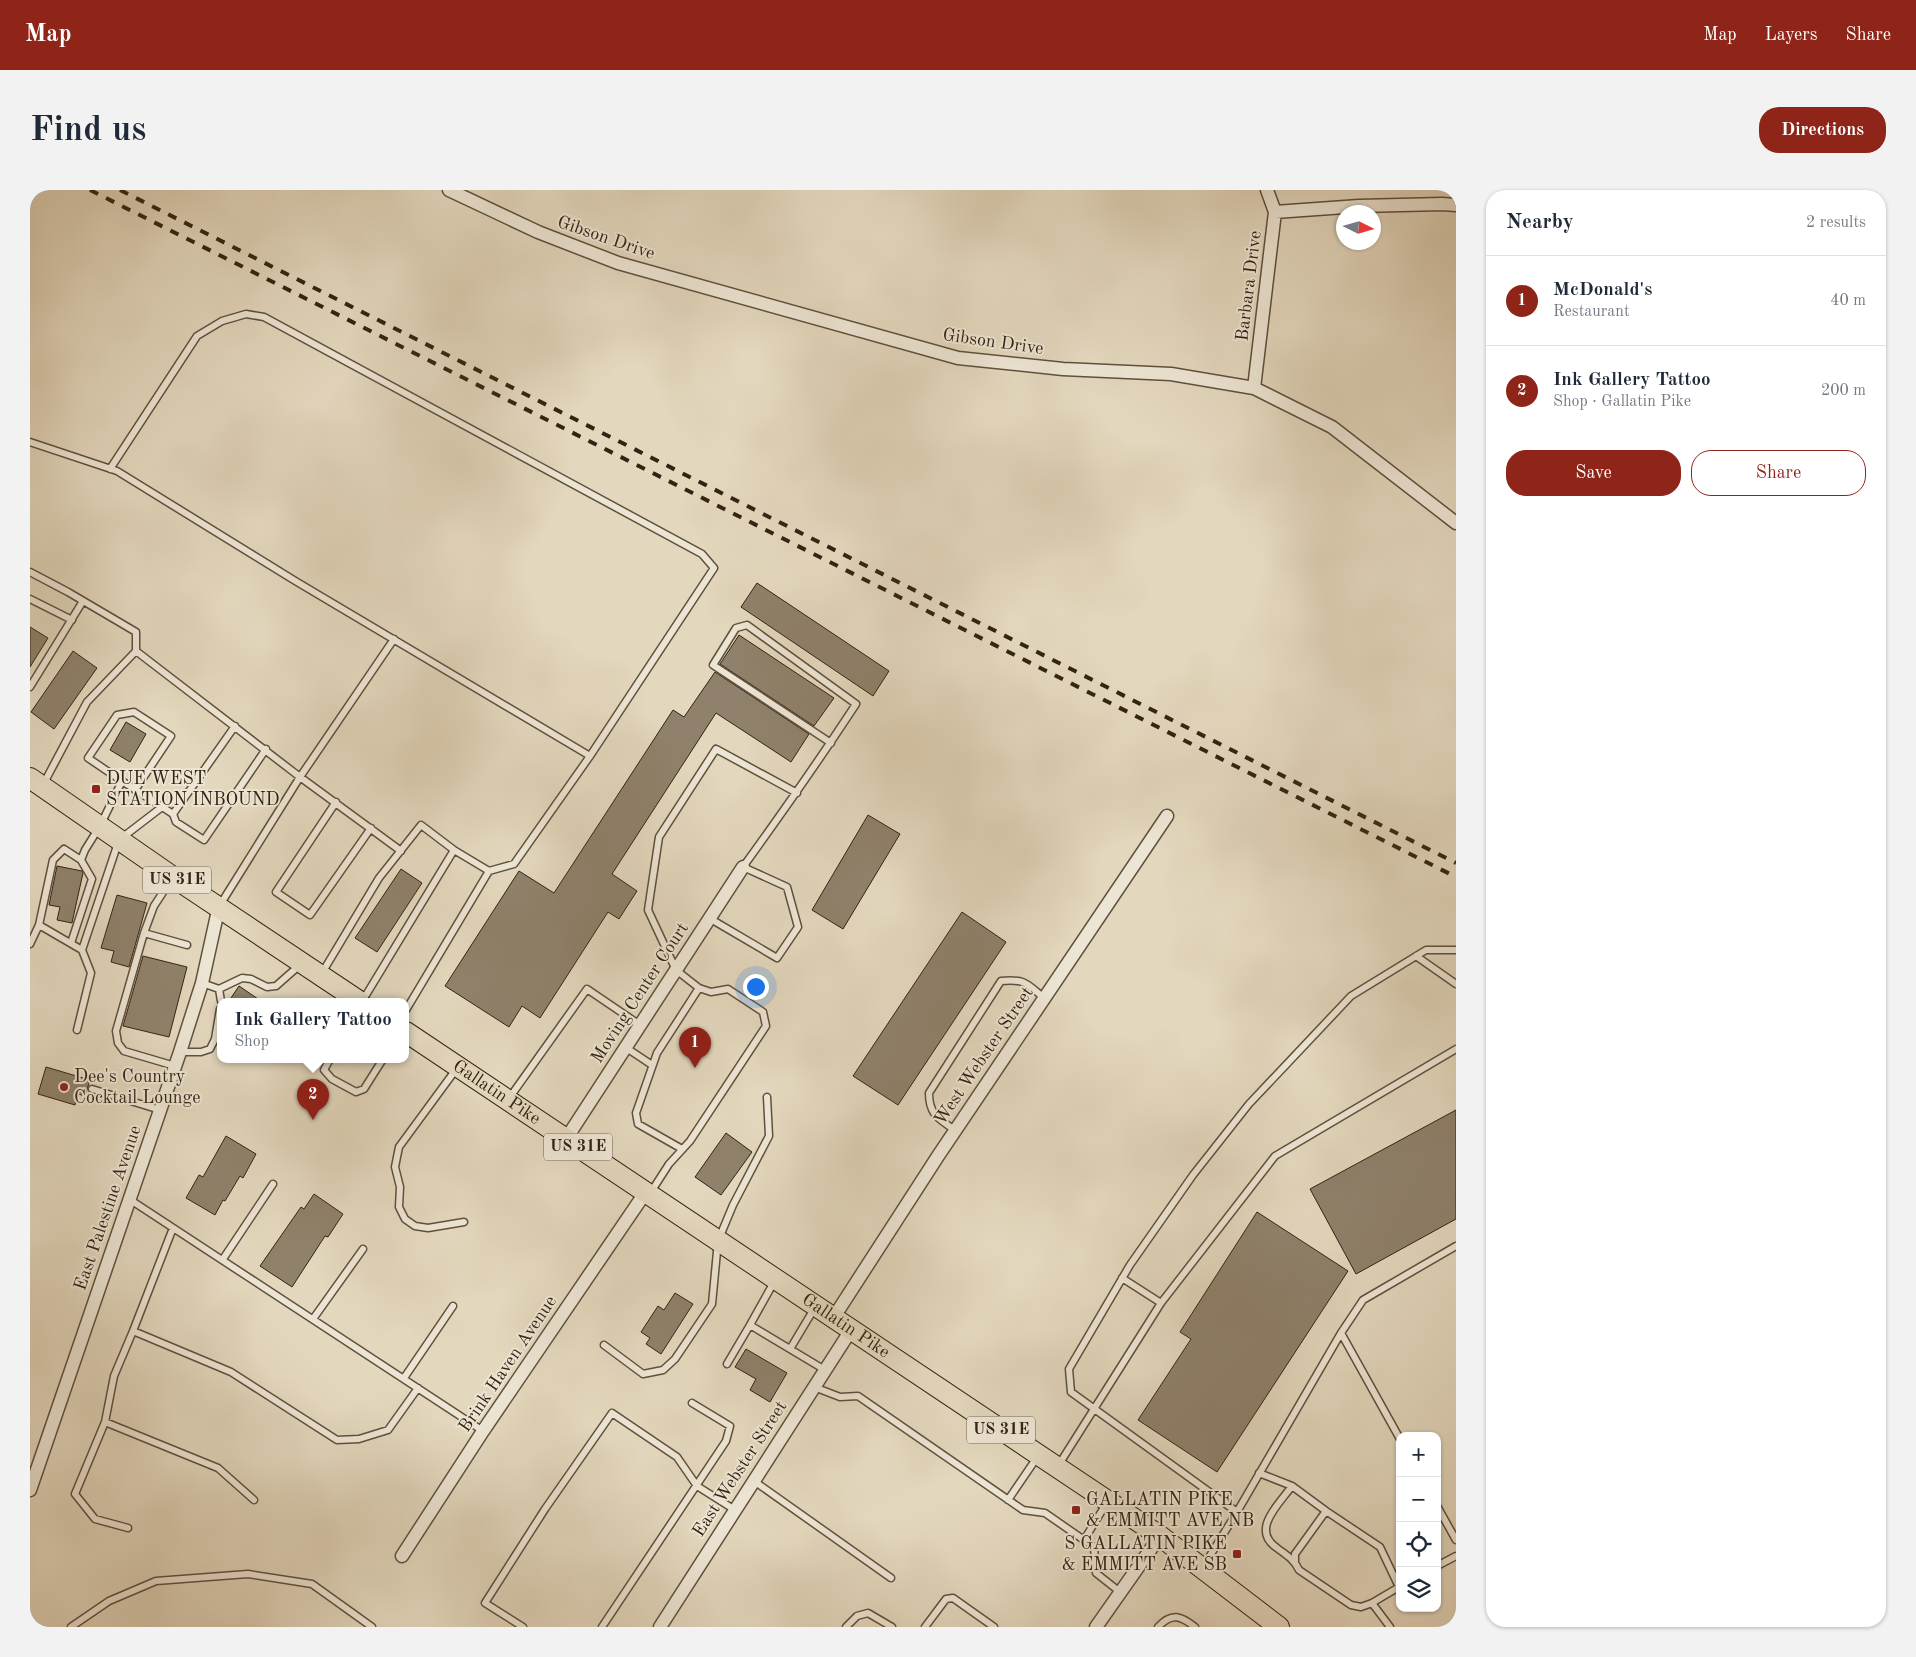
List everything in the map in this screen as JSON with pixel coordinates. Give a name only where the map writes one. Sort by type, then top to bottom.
[{"type":"main road","name":"US 31E","points":[[36,782],[173,877],[219,906],[320,976],[356,998]]},
{"type":"main road","name":"Gallatin Pike","points":[[409,1034],[1160,1536],[1273,1625]]},
{"type":"street","name":"Gibson Drive","points":[[449,190],[538,232],[618,263],[958,358],[1063,369],[1171,374],[1254,388],[1332,427],[1456,523]]},
{"type":"street","name":"Barbara Drive","points":[[1254,388],[1275,212],[1267,190]]},
{"type":"street","points":[[1275,212],[1369,206],[1456,205]]},
{"type":"street","name":"West Webster Street","points":[[834,1317],[955,1130],[1167,816]]},
{"type":"street","name":"Moving Center Court","points":[[566,1139],[743,867]]},
{"type":"street","name":"East Palestine Avenue","points":[[30,1490],[180,1052],[202,983],[219,906]]},
{"type":"street","name":"Brink Haven Avenue","points":[[402,1556],[483,1431],[647,1194]]},
{"type":"street","name":"East Webster Street","points":[[660,1627],[851,1330]]},
{"type":"street","points":[[1096,1627],[1160,1536]]},
{"type":"lane","points":[[110,469],[197,336],[222,321],[246,314],[264,317],[702,554],[714,568],[590,756],[514,864],[490,871],[409,1005]]},
{"type":"lane","points":[[30,448],[33,443],[117,471],[297,582],[590,756]]},
{"type":"lane","points":[[30,572],[136,632],[136,651],[87,702],[36,782]]},
{"type":"lane","points":[[30,599],[72,620]]},
{"type":"lane","points":[[30,687],[83,601]]},
{"type":"lane","points":[[709,918],[778,958],[798,927],[787,887],[743,867],[797,793],[856,704],[747,625],[736,628],[713,665],[830,743]]},
{"type":"lane","points":[[219,906],[300,777],[394,639]]},
{"type":"lane","points":[[136,651],[300,777],[401,851]]},
{"type":"lane","points":[[135,790],[171,736],[134,712],[117,715],[88,758],[135,790],[174,814],[176,822],[204,840],[266,749]]},
{"type":"lane","points":[[174,814],[235,726]]},
{"type":"lane","points":[[647,1194],[695,1133],[766,1026],[763,1012],[728,988],[711,992],[699,988],[676,970],[648,910],[659,837],[716,749],[797,793]]},
{"type":"lane","points":[[81,860],[84,850],[100,826],[122,781]]},
{"type":"lane","points":[[336,802],[276,892],[310,915],[371,828]]},
{"type":"lane","points":[[82,950],[119,840],[162,807]]},
{"type":"lane","points":[[320,976],[379,878],[422,825],[454,850],[490,871]]},
{"type":"lane","points":[[30,944],[39,925],[53,860],[64,849],[81,860],[92,879],[71,944]]},
{"type":"lane","points":[[363,998],[454,850]]},
{"type":"lane","points":[[173,877],[154,906],[144,933],[116,1031],[118,1043],[124,1051],[175,1066]]},
{"type":"lane","points":[[39,925],[82,950],[91,972],[77,1030]]},
{"type":"lane","points":[[144,933],[187,945]]},
{"type":"lane","points":[[1237,1512],[1071,1392],[1069,1369],[1122,1278],[1193,1175],[1250,1104],[1351,996],[1426,950],[1456,950]]},
{"type":"lane","points":[[1416,956],[1456,984]]},
{"type":"lane","points":[[202,983],[219,989],[242,978],[251,979],[267,987],[276,986],[302,963]]},
{"type":"lane","points":[[955,1130],[936,1117],[929,1105],[930,1093],[1001,981],[1017,980],[1025,983],[1044,998]]},
{"type":"lane","points":[[682,1149],[638,1124],[636,1113],[657,1053],[699,988]]},
{"type":"lane","points":[[219,989],[220,998]]},
{"type":"lane","points":[[508,1100],[588,990],[640,1024]]},
{"type":"lane","points":[[180,1052],[201,1052],[210,1049],[215,1039],[217,1027]]},
{"type":"lane","points":[[626,1047],[652,1065]]},
{"type":"lane","points":[[1057,1468],[1161,1303],[1275,1156],[1456,1049]]},
{"type":"lane","points":[[328,1063],[324,1070],[332,1079],[356,1092],[364,1089],[380,1063]]},
{"type":"lane","points":[[457,1067],[399,1147],[395,1167],[400,1187],[400,1207],[405,1219],[415,1226],[428,1228],[464,1222]]},
{"type":"lane","points":[[92,1089],[160,1110]]},
{"type":"lane","points":[[604,1345],[643,1374],[663,1370],[675,1359],[712,1304],[718,1241],[733,1205],[769,1136],[767,1097]]},
{"type":"lane","points":[[224,1259],[273,1184]]},
{"type":"lane","points":[[129,1199],[224,1259],[483,1431]]},
{"type":"lane","points":[[128,1528],[95,1519],[75,1494],[105,1422],[114,1376],[173,1228]]},
{"type":"lane","points":[[1202,1568],[1237,1512],[1341,1333],[1363,1300],[1456,1246]]},
{"type":"lane","points":[[313,1319],[363,1248]]},
{"type":"lane","points":[[1122,1278],[1161,1303]]},
{"type":"lane","points":[[727,1364],[776,1279]]},
{"type":"lane","points":[[790,1349],[816,1305]]},
{"type":"lane","points":[[404,1378],[453,1306]]},
{"type":"lane","points":[[750,1325],[825,1370]]},
{"type":"lane","points":[[133,1331],[231,1372],[336,1440],[360,1439],[388,1430],[418,1388]]},
{"type":"lane","points":[[1341,1333],[1396,1432]]},
{"type":"lane","points":[[814,1387],[840,1397],[858,1396],[1023,1510],[1045,1513],[1094,1547],[1096,1573],[1120,1592]]},
{"type":"lane","points":[[602,1627],[726,1441],[730,1426],[692,1403]]},
{"type":"lane","points":[[523,1627],[484,1603],[545,1509],[612,1413],[677,1457],[697,1486],[735,1510]]},
{"type":"lane","points":[[105,1422],[218,1468],[254,1500]]},
{"type":"lane","points":[[1008,1500],[1038,1455]]},
{"type":"lane","points":[[1259,1473],[1292,1486],[1380,1547],[1396,1581]]},
{"type":"lane","points":[[754,1480],[891,1578]]},
{"type":"lane","points":[[1292,1486],[1266,1523],[1265,1536],[1270,1544],[1295,1561],[1300,1570],[1350,1605],[1361,1607],[1372,1603],[1396,1589]]},
{"type":"lane","points":[[1084,1540],[1108,1501]]},
{"type":"lane","points":[[1295,1561],[1295,1554],[1326,1511]]},
{"type":"lane","points":[[1441,1513],[1456,1540]]},
{"type":"lane","points":[[1441,1564],[1456,1556]]},
{"type":"lane","points":[[72,1627],[109,1601],[156,1581],[248,1574],[312,1584],[372,1627]]},
{"type":"lane","points":[[925,1627],[946,1599],[954,1598],[994,1627]]},
{"type":"lane","points":[[1372,1603],[1390,1627]]},
{"type":"lane","points":[[846,1627],[857,1616],[868,1613],[892,1627]]},
{"type":"lane","points":[[1158,1627],[1172,1617],[1181,1617],[1195,1627]]},
{"type":"building","points":[[757,583],[889,671],[873,696],[741,607]]},
{"type":"building","points":[[30,627],[48,638],[30,667]]},
{"type":"building","points":[[739,635],[834,698],[814,726],[720,664]]},
{"type":"building","points":[[73,651],[97,668],[54,729],[31,712]]},
{"type":"building","points":[[715,672],[809,734],[791,762],[716,713],[612,874],[637,891],[619,919],[608,912],[540,1018],[522,1006],[509,1027],[445,986],[519,871],[554,893],[673,710],[684,717]]},
{"type":"building","points":[[126,722],[146,734],[130,762],[110,750]]},
{"type":"building","points":[[868,815],[900,834],[843,929],[812,910]]},
{"type":"building","points":[[57,866],[82,871],[83,873],[72,923],[57,920],[60,907],[49,905]]},
{"type":"building","points":[[401,869],[422,883],[377,952],[355,938]]},
{"type":"building","points":[[117,895],[147,903],[129,967],[111,962],[114,951],[101,948]]},
{"type":"building","points":[[962,912],[1006,942],[898,1105],[853,1076]]},
{"type":"building","points":[[143,956],[187,967],[169,1037],[123,1026]]},
{"type":"building","points":[[239,986],[257,998],[231,998]]},
{"type":"building","name":"Dee's Country Cocktail Lounge","points":[[46,1067],[90,1080],[85,1096],[78,1094],[75,1105],[38,1094]]},
{"type":"building","points":[[1456,1110],[1456,1219],[1356,1274],[1310,1189]]},
{"type":"building","points":[[726,1133],[752,1152],[721,1195],[695,1177]]},
{"type":"building","points":[[226,1136],[256,1154],[243,1178],[240,1176],[215,1215],[186,1198],[199,1175],[203,1177]]},
{"type":"building","points":[[314,1194],[343,1214],[328,1237],[325,1236],[292,1287],[260,1266],[301,1207],[304,1209]]},
{"type":"building","points":[[1257,1212],[1348,1271],[1217,1472],[1138,1420],[1191,1339],[1180,1332]]},
{"type":"building","points":[[675,1293],[693,1304],[661,1354],[646,1344],[650,1338],[641,1332],[658,1306],[664,1310]]},
{"type":"building","points":[[746,1349],[787,1373],[770,1402],[750,1390],[756,1379],[735,1367]]},
{"type":"railway","points":[[90,190],[1456,877]]},
{"type":"railway","points":[[120,190],[1456,863]]},
{"type":"place","name":"DUE WEST STATION INBOUND","points":[[96,789]]},
{"type":"place","name":"McDonald's","points":[[695,1068]]},
{"type":"place","name":"Dee's Country Cocktail Lounge","points":[[64,1087]]},
{"type":"place","name":"Ink Gallery Tattoo","points":[[313,1120]]},
{"type":"place","name":"GALLATIN PIKE & EMMITT AVE NB","points":[[1076,1510]]},
{"type":"place","name":"S GALLATIN PIKE & EMMITT AVE SB","points":[[1237,1554]]}]
